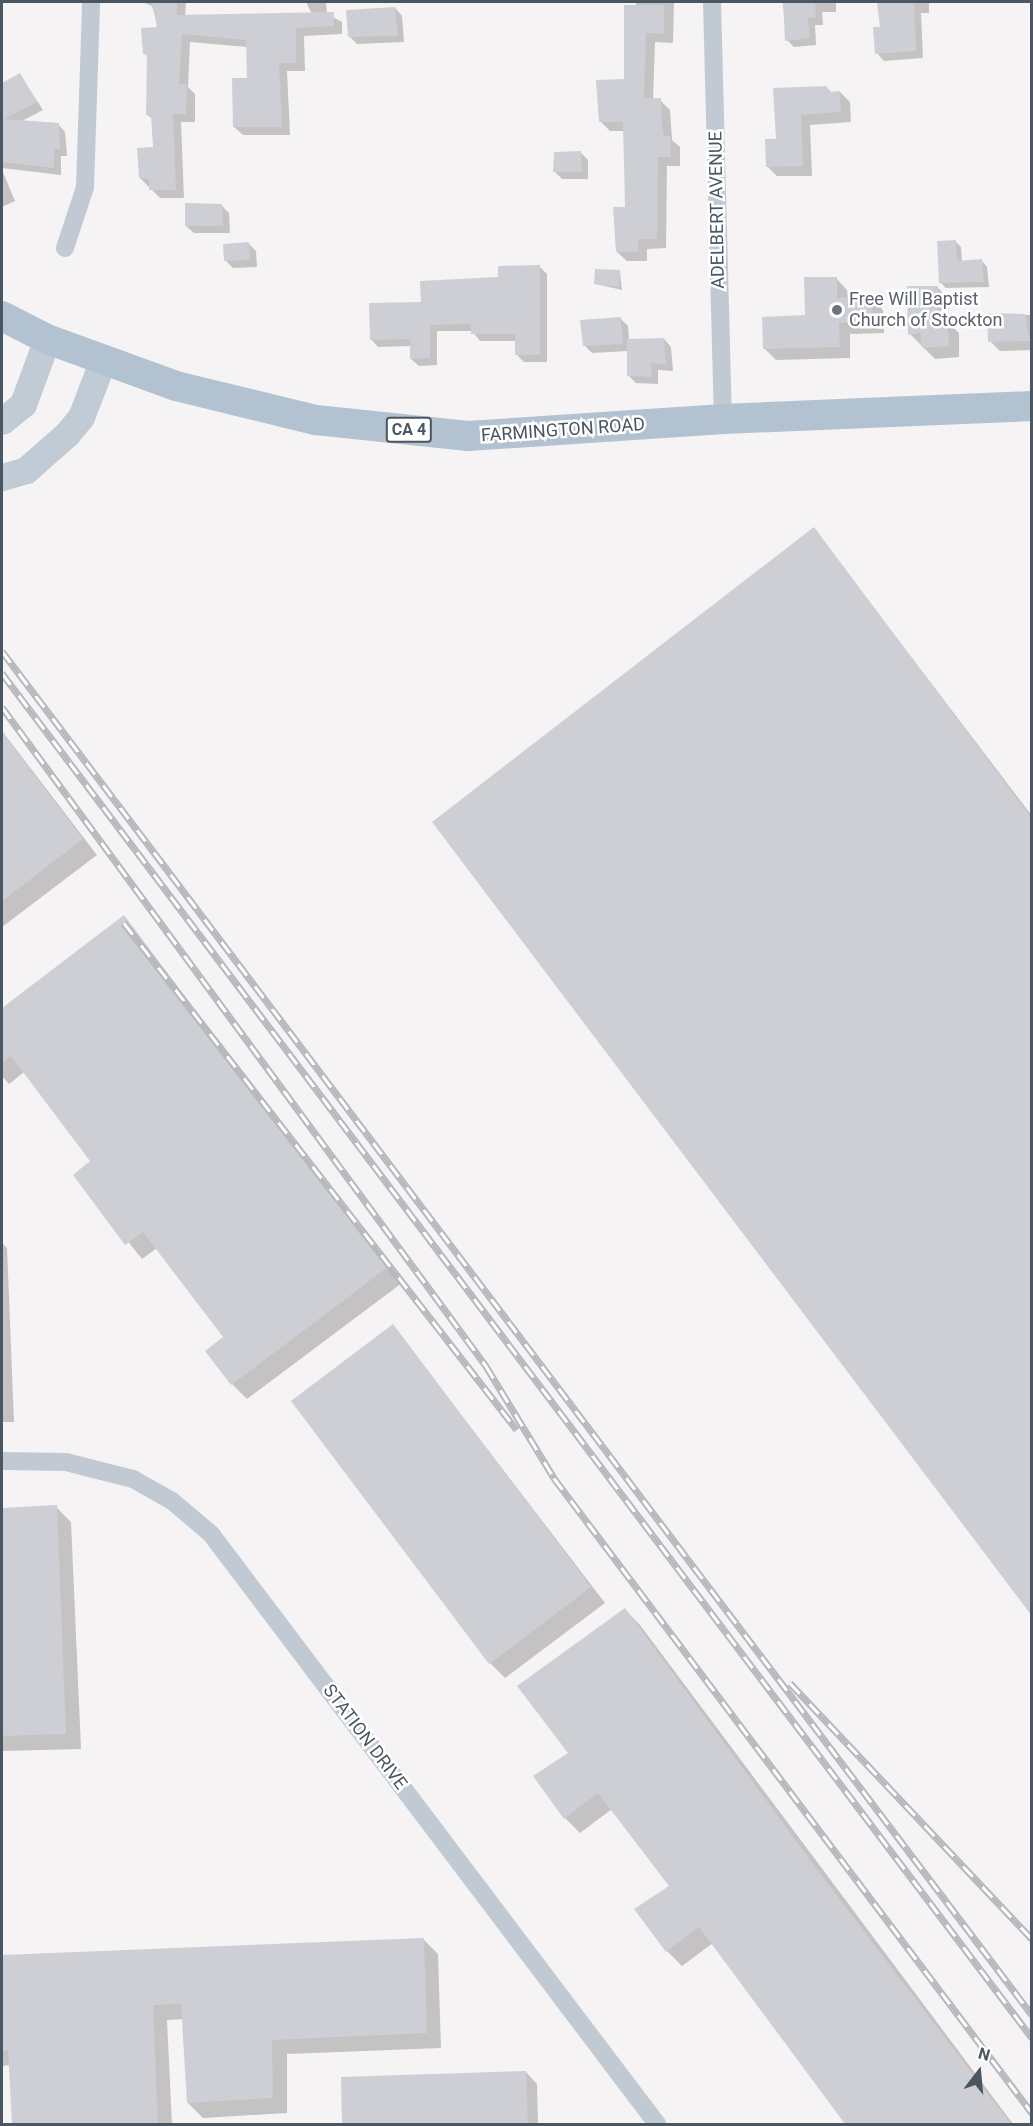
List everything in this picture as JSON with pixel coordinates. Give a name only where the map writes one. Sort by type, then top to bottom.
[{"type":"main road","name":"CA 4","points":[[2,316],[46,339]]},
{"type":"main road","name":"FARMINGTON ROAD","points":[[46,339],[145,377],[316,420],[468,436],[723,419],[1032,406]]},
{"type":"main road","points":[[2,421],[23,404],[46,339]]},
{"type":"main road","points":[[2,477],[26,470],[67,434],[81,417],[103,360]]},
{"type":"street","points":[[65,248],[85,187],[91,2]]},
{"type":"street","name":"ADELBERT AVENUE","points":[[712,2],[723,419]]},
{"type":"street","name":"STATION DRIVE","points":[[2,1461],[66,1462],[133,1479],[172,1501],[211,1534],[657,2124]]},
{"type":"building","points":[[152,2],[177,2],[177,15],[334,12],[334,26],[296,28],[296,63],[279,63],[282,127],[233,127],[232,78],[247,78],[246,40],[182,34],[179,84],[187,84],[186,114],[173,114],[176,190],[149,190],[149,179],[139,178],[137,148],[153,147],[151,115],[146,115],[147,55],[143,54],[141,28],[157,27]]},
{"type":"building","points":[[783,2],[815,2],[816,18],[808,18],[810,38],[785,41]]},
{"type":"building","points":[[877,2],[914,2],[916,51],[875,54],[873,27],[880,27]]},
{"type":"building","points":[[624,5],[664,5],[664,34],[646,33],[644,98],[661,98],[662,127],[664,136],[670,136],[671,157],[658,157],[657,239],[638,239],[638,252],[616,252],[613,207],[625,207],[623,122],[599,122],[596,80],[624,79]]},
{"type":"building","points":[[395,7],[398,36],[348,37],[346,10]]},
{"type":"building","points":[[20,73],[37,102],[4,119],[59,123],[60,149],[54,149],[54,168],[2,162],[2,83]]},
{"type":"building","points":[[827,86],[828,92],[840,91],[841,112],[801,115],[803,166],[766,167],[765,139],[776,139],[773,88]]},
{"type":"building","points":[[581,151],[582,172],[553,172],[554,152]]},
{"type":"building","points":[[185,203],[222,204],[223,226],[185,226]]},
{"type":"building","points":[[956,240],[957,261],[982,259],[984,282],[939,283],[937,241]]},
{"type":"building","points":[[249,242],[250,260],[224,261],[223,244]]},
{"type":"building","points":[[540,265],[540,355],[515,355],[515,334],[471,334],[471,324],[430,325],[430,358],[410,359],[410,339],[370,340],[369,303],[421,302],[420,281],[498,277],[498,266]]},
{"type":"building","points":[[595,269],[620,270],[619,287],[594,284]]},
{"type":"building","name":"Free Will Baptist Church of Stockton","points":[[804,277],[837,277],[837,298],[872,297],[873,322],[839,323],[840,347],[763,349],[762,317],[805,315]]},
{"type":"building","points":[[907,286],[938,286],[937,319],[948,320],[949,346],[922,348],[920,333],[908,335]]},
{"type":"building","points":[[987,313],[1025,314],[1030,341],[988,342]]},
{"type":"building","points":[[621,317],[623,344],[583,346],[580,320]]},
{"type":"building","points":[[664,338],[666,365],[651,363],[652,377],[627,376],[627,339]]},
{"type":"building","points":[[814,527],[1032,819],[1032,1616],[432,822]]},
{"type":"building","points":[[2,732],[83,839],[2,901]]},
{"type":"building","points":[[124,915],[388,1267],[231,1385],[205,1351],[223,1337],[143,1232],[125,1245],[73,1175],[90,1161],[11,1056],[2,1063],[2,1008]]},
{"type":"building","points":[[393,1324],[591,1587],[489,1664],[291,1401]]},
{"type":"building","points":[[57,1505],[66,1734],[2,1736],[2,1508]]},
{"type":"building","points":[[625,1608],[824,1879],[1011,2124],[845,2124],[699,1927],[666,1952],[634,1909],[669,1886],[598,1793],[564,1819],[533,1776],[568,1753],[517,1686]]},
{"type":"building","points":[[424,1938],[427,2033],[272,2040],[273,2098],[187,2103],[181,2004],[153,2005],[158,2124],[12,2124],[8,2050],[2,2051],[2,1955]]},
{"type":"building","points":[[526,2071],[528,2124],[342,2124],[341,2077]]},
{"type":"railway","points":[[2,651],[1032,2015]]},
{"type":"railway","points":[[2,673],[1032,2038]]},
{"type":"railway","points":[[2,707],[486,1366],[554,1478],[1032,2113]]},
{"type":"railway","points":[[124,923],[517,1430]]},
{"type":"railway","points":[[790,1683],[1032,1939]]},
{"type":"place","name":"Free Will Baptist Church of Stockton","points":[[837,310]]}]
